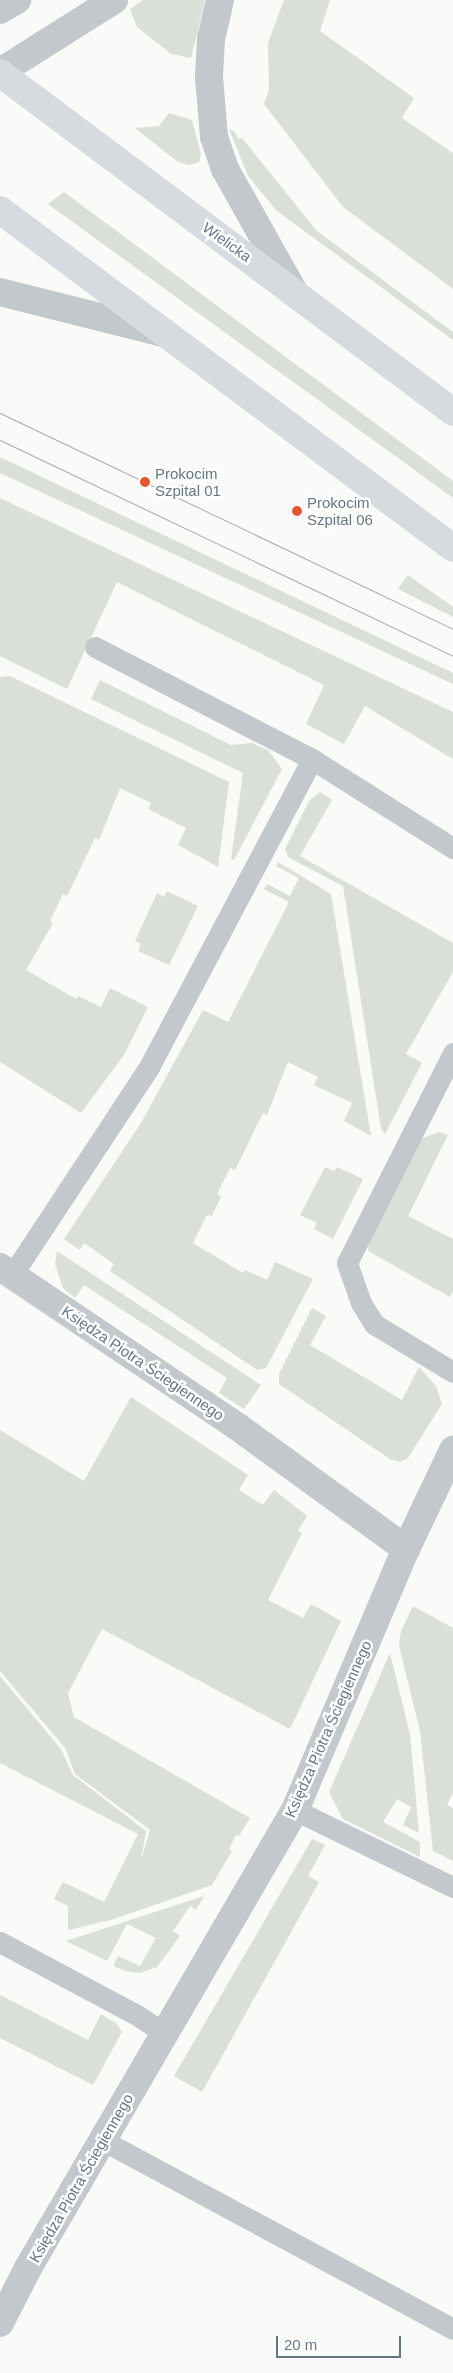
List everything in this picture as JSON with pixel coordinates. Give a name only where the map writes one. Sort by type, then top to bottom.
[{"type":"main road","name":"Wielicka","points":[[0,73],[453,412]]},
{"type":"main road","points":[[0,210],[453,548]]},
{"type":"street","points":[[0,10],[17,0]]},
{"type":"street","points":[[0,73],[114,0]]},
{"type":"street","points":[[220,0],[211,38],[209,77],[214,137],[225,169],[294,292]]},
{"type":"street","points":[[0,292],[163,333]]},
{"type":"street","name":"Księdza Piotra Ściegiennego","points":[[6,1271],[238,1427],[406,1549]]},
{"type":"street","name":"Księdza Piotra Ściegiennego","points":[[0,2323],[28,2268],[104,2141],[295,1810],[406,1549],[453,1450]]},
{"type":"lane","points":[[95,646],[312,759],[453,848]]},
{"type":"lane","points":[[6,1271],[148,1067],[312,759]]},
{"type":"lane","points":[[453,1053],[347,1263],[361,1303],[374,1324],[453,1372]]},
{"type":"lane","points":[[295,1810],[453,1887]]},
{"type":"lane","points":[[0,1942],[137,2014],[166,2034]]},
{"type":"lane","points":[[104,2141],[453,2329]]},
{"type":"shaded area","points":[[143,0],[205,0],[191,58],[171,54],[137,27],[130,9]]},
{"type":"shaded area","points":[[284,0],[330,0],[320,31],[414,98],[402,118],[453,153],[453,289],[343,207],[264,104],[269,90],[268,43]]},
{"type":"shaded area","points":[[169,113],[192,120],[201,154],[199,162],[189,165],[178,162],[135,128],[159,126]]},
{"type":"shaded area","points":[[229,129],[235,132],[238,139],[242,138],[317,231],[453,332],[453,340],[277,211],[248,176]]},
{"type":"shaded area","points":[[64,192],[453,481],[453,498],[48,204]]},
{"type":"shaded area","points":[[0,457],[453,673],[453,684],[0,473]]},
{"type":"shaded area","points":[[0,498],[453,712],[453,759],[365,706],[344,744],[306,724],[324,685],[117,582],[67,689],[0,656]]},
{"type":"shaded area","points":[[408,575],[453,607],[453,617],[398,589]]},
{"type":"shaded area","points":[[10,676],[229,782],[218,867],[178,845],[186,828],[148,809],[151,803],[120,788],[99,840],[95,838],[67,896],[63,894],[50,921],[53,923],[26,970],[76,999],[78,996],[101,1007],[110,988],[148,1007],[124,1055],[81,1113],[0,1062],[0,677]]},
{"type":"shaded area","points":[[100,680],[231,745],[252,743],[268,750],[282,769],[234,860],[231,859],[243,773],[91,699]]},
{"type":"shaded area","points":[[320,792],[332,800],[300,856],[453,943],[453,972],[406,1054],[422,1063],[385,1134],[381,1129],[343,886],[288,857],[285,849],[309,801]]},
{"type":"shaded area","points":[[278,862],[331,894],[371,1136],[344,1121],[352,1103],[314,1085],[318,1077],[288,1062],[267,1115],[263,1113],[235,1170],[230,1168],[217,1194],[221,1197],[212,1216],[207,1215],[193,1243],[243,1273],[245,1270],[267,1280],[275,1262],[313,1279],[266,1368],[257,1370],[110,1271],[114,1264],[84,1243],[80,1250],[64,1239],[141,1123],[203,1010],[228,1022],[289,902],[264,889],[267,884],[290,896],[299,878],[276,866]]},
{"type":"shaded area","points":[[167,891],[198,906],[169,965],[138,951],[141,944],[135,941],[157,893],[164,897]]},
{"type":"shaded area","points":[[439,1132],[448,1135],[408,1216],[453,1239],[453,1291],[450,1297],[368,1251],[370,1238],[420,1139]]},
{"type":"shaded area","points":[[325,1167],[334,1171],[337,1167],[363,1179],[333,1239],[314,1229],[317,1223],[300,1215]]},
{"type":"shaded area","points":[[57,1251],[261,1385],[244,1409],[219,1393],[227,1378],[84,1285],[75,1298],[63,1288],[55,1264]]},
{"type":"shaded area","points":[[312,1308],[326,1316],[310,1345],[402,1400],[419,1367],[436,1386],[442,1404],[408,1458],[400,1462],[390,1459],[279,1384],[279,1374]]},
{"type":"shaded area","points":[[131,1397],[248,1475],[239,1490],[263,1505],[274,1490],[307,1516],[298,1531],[302,1533],[268,1600],[303,1618],[311,1604],[341,1621],[290,1729],[102,1629],[68,1693],[74,1717],[250,1818],[239,1836],[236,1835],[229,1849],[232,1851],[212,1885],[114,1919],[68,1930],[68,1906],[54,1899],[63,1882],[104,1902],[138,1834],[0,1763],[0,1676],[61,1749],[73,1775],[146,1831],[141,1860],[150,1830],[75,1774],[65,1748],[0,1671],[0,1430],[84,1481]]},
{"type":"shaded area","points":[[413,1606],[453,1628],[453,1793],[447,1805],[453,1808],[453,1861],[433,1851],[420,1731],[399,1646],[401,1631]]},
{"type":"shaded area","points":[[390,1653],[410,1734],[419,1833],[403,1825],[411,1807],[397,1799],[383,1822],[420,1842],[420,1857],[343,1819],[329,1792]]},
{"type":"shaded area","points":[[312,1839],[325,1845],[308,1876],[319,1882],[202,2092],[174,2076]]},
{"type":"shaded area","points":[[204,1896],[196,1910],[190,1906],[173,1931],[180,1936],[157,1967],[140,1973],[125,1971],[113,1966],[118,1956],[140,1966],[156,1938],[127,1924],[107,1961],[66,1941]]},
{"type":"shaded area","points":[[0,1995],[88,2040],[101,2014],[117,2024],[122,2032],[93,2085],[0,2038]]},
{"type":"tram line","points":[[0,413],[453,629]]},
{"type":"tram line","points":[[0,440],[453,656]]},
{"type":"place","name":"Prokocim Szpital 01","points":[[145,482]]},
{"type":"place","name":"Prokocim Szpital 06","points":[[297,511]]}]
